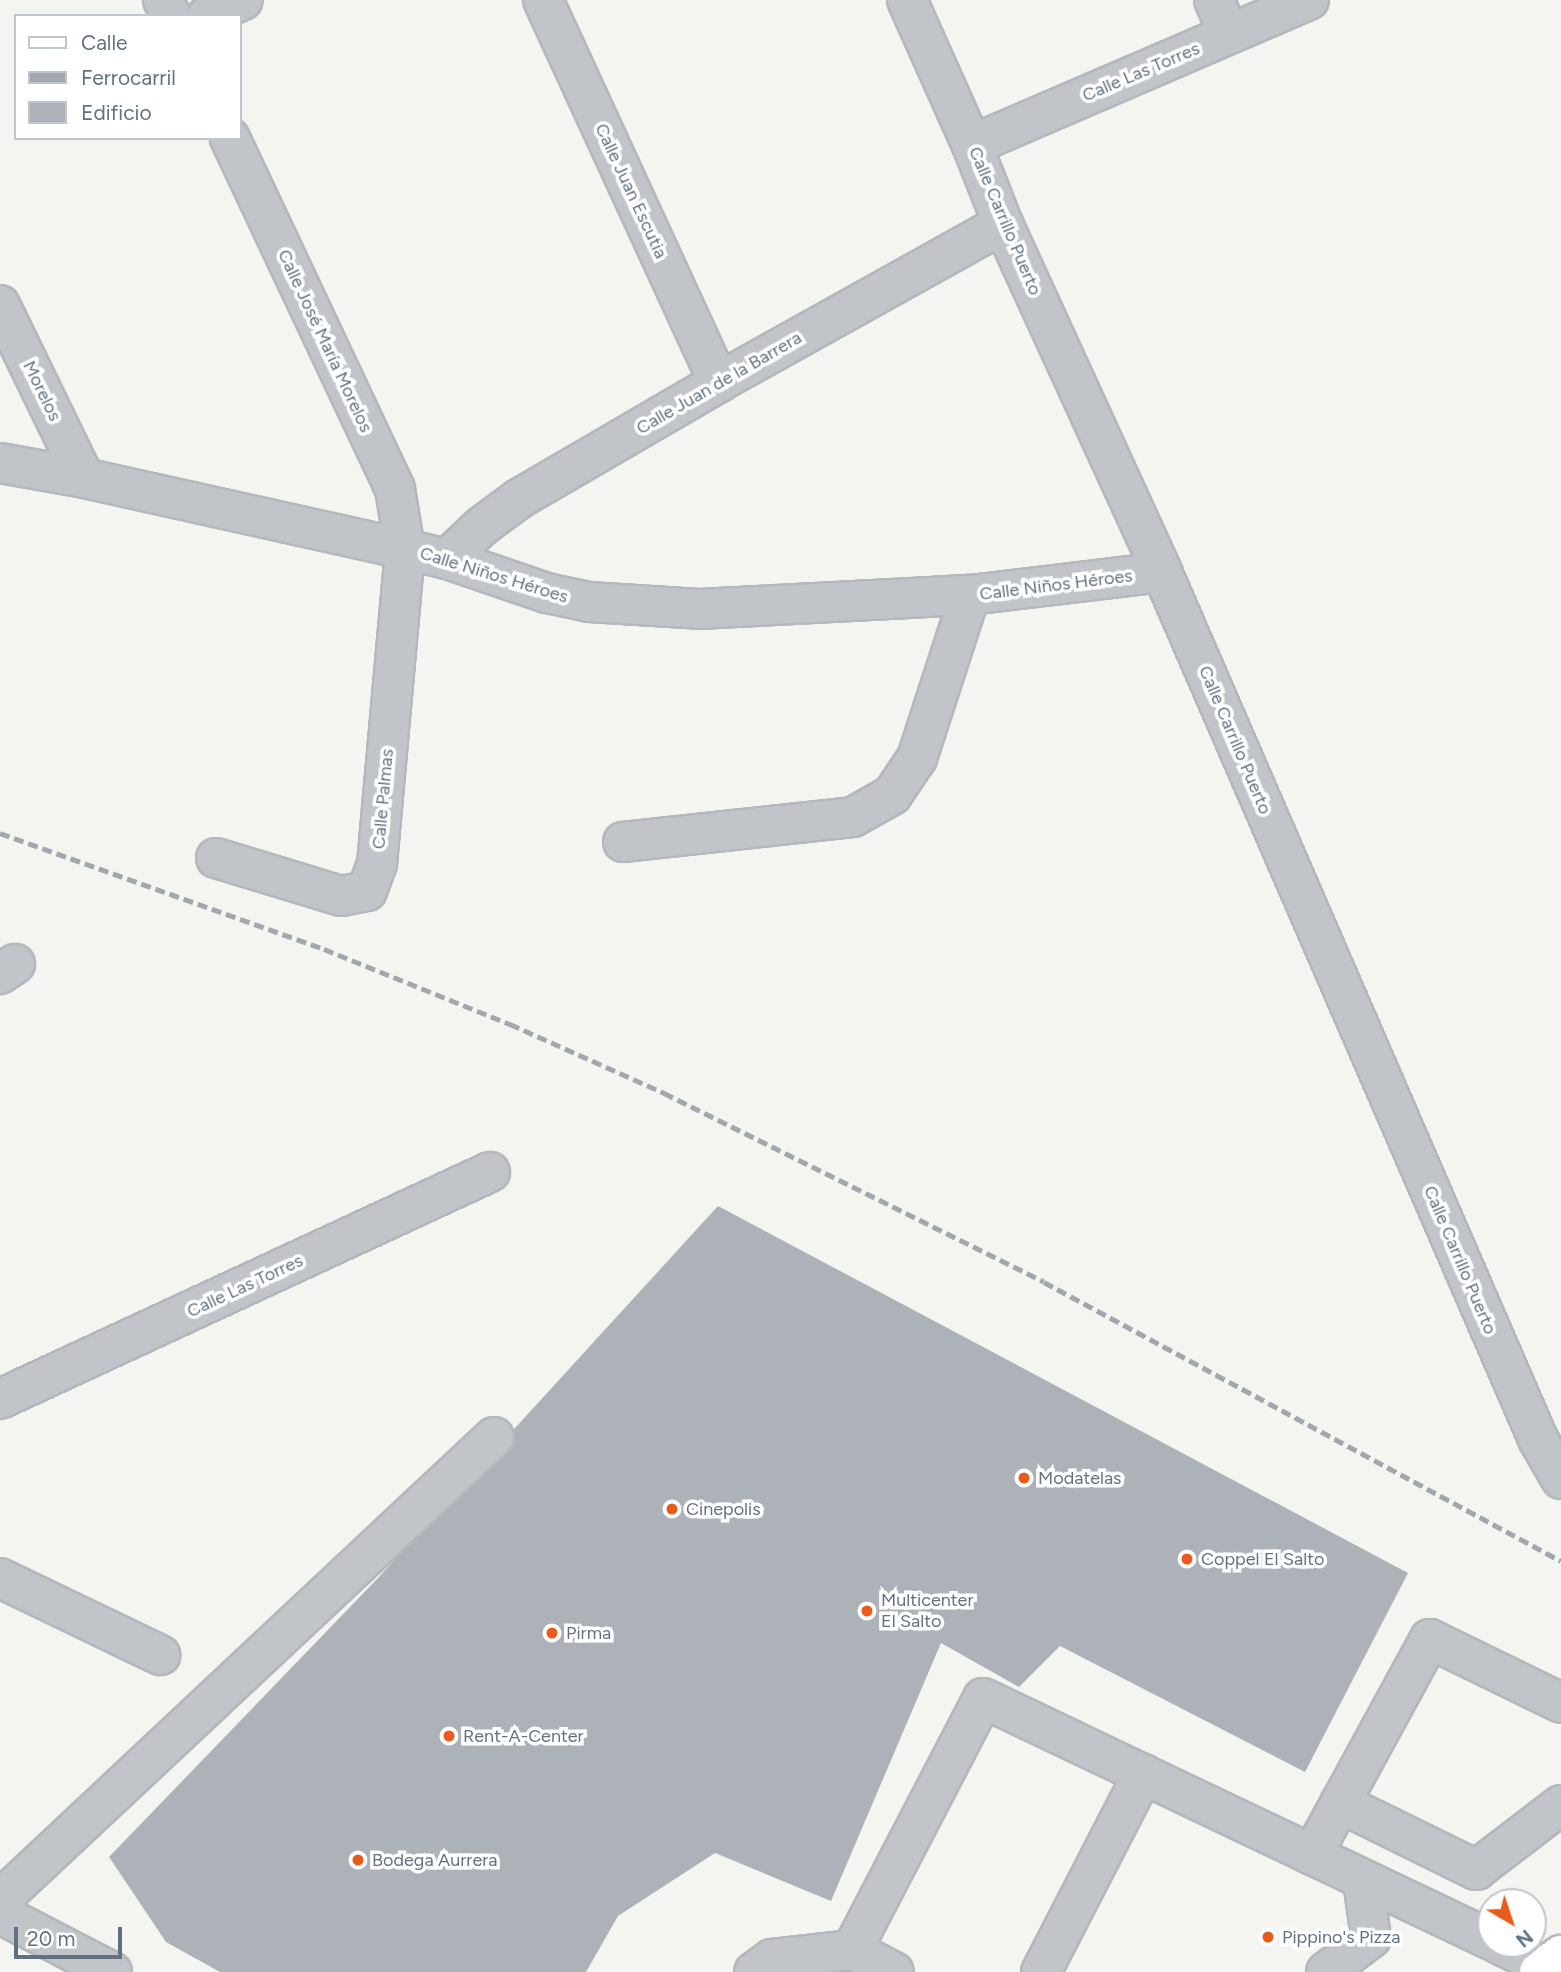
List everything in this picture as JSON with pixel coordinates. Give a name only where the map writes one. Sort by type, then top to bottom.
[{"type":"street","points":[[212,14],[243,0]]},
{"type":"street","name":"Calle Juan Escutia","points":[[543,0],[719,383]]},
{"type":"street","name":"Calle Carrillo Puerto","points":[[907,0],[972,145],[1003,224],[1163,572],[1538,1439],[1561,1479]]},
{"type":"street","points":[[1214,0],[1230,34]]},
{"type":"street","name":"Calle Las Torres","points":[[972,145],[1309,0]]},
{"type":"street","name":"Calle José María Morelos","points":[[231,140],[395,489],[405,549]]},
{"type":"street","name":"Calle Juan de la Barrera","points":[[447,559],[482,526],[520,498],[1003,224]]},
{"type":"street","name":"Morelos","points":[[0,305],[84,478]]},
{"type":"street","name":"Calle Niños Héroes","points":[[0,463],[84,478],[405,549],[447,559],[547,593],[589,602],[699,609],[970,595],[1163,572]]},
{"type":"street","name":"Calle Palmas","points":[[216,858],[341,896],[367,891],[377,864],[405,549]]},
{"type":"street","points":[[623,842],[853,817],[892,795],[918,758],[970,595]]},
{"type":"street","name":"Calle Las Torres","points":[[0,1399],[490,1172]]},
{"type":"street","points":[[0,1900],[494,1437]]},
{"type":"street","points":[[0,1578],[160,1655]]},
{"type":"street","points":[[1312,1855],[1430,1639],[1561,1703]]},
{"type":"street","points":[[852,1950],[983,1698],[1477,1933]]},
{"type":"street","points":[[1041,1972],[1143,1774]]},
{"type":"street","points":[[1340,1803],[1476,1870],[1561,1805]]},
{"type":"street","points":[[1326,1972],[1371,1938],[1363,1880]]},
{"type":"street","points":[[0,1914],[112,1972]]},
{"type":"street","points":[[754,1972],[772,1959],[852,1950],[894,1972]]},
{"type":"building","name":"Multicenter El Salto","points":[[718,1206],[1408,1573],[1305,1772],[1060,1646],[1019,1687],[941,1643],[831,1901],[715,1853],[618,1916],[586,1972],[220,1972],[166,1942],[109,1857],[377,1579]]},
{"type":"railway","points":[[0,833],[324,949],[510,1024],[664,1093],[1044,1282],[1561,1561]]},
{"type":"place","name":"Modatelas","points":[[1024,1478]]},
{"type":"place","name":"Cinepolis","points":[[672,1509]]},
{"type":"place","name":"Coppel El Salto","points":[[1187,1559]]},
{"type":"place","name":"Multicenter El Salto","points":[[867,1611]]},
{"type":"place","name":"Pirma","points":[[552,1633]]},
{"type":"place","name":"Rent-A-Center","points":[[449,1736]]},
{"type":"place","name":"Bodega Aurrera","points":[[358,1860]]},
{"type":"place","name":"Pippino's Pizza","points":[[1268,1937]]}]
